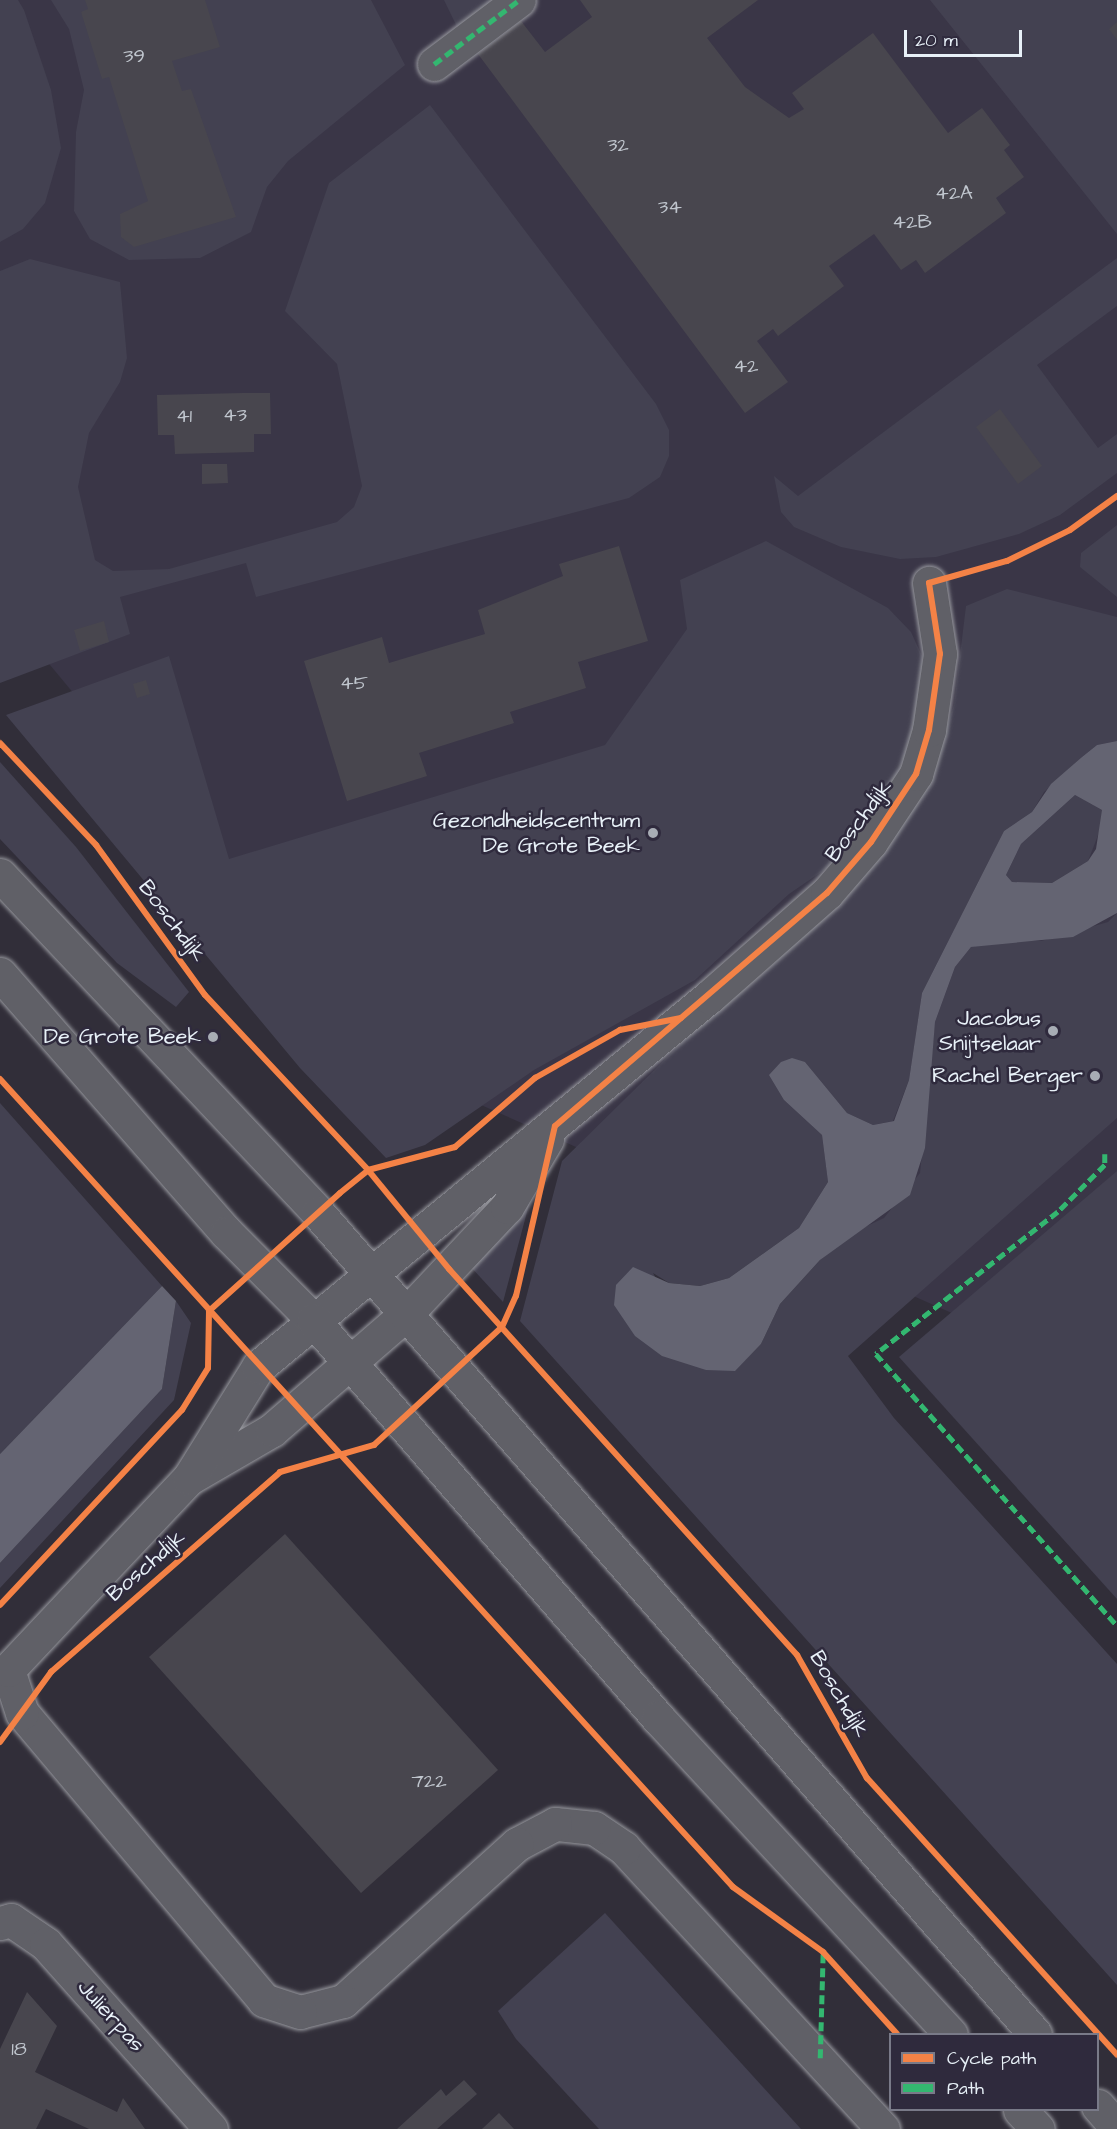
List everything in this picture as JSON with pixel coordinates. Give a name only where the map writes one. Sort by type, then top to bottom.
[{"type":"street","points":[[434,64],[519,0]]},
{"type":"street","name":"Boschdijk","points":[[883,2129],[624,1848],[594,1828],[555,1824],[517,1844],[343,2001],[300,2012],[264,2000],[22,1713],[8,1670],[189,1478],[258,1367],[370,1273],[555,1126],[765,949],[826,894],[871,842],[916,774],[929,730],[940,654],[929,583]]},
{"type":"street","points":[[0,875],[370,1273],[1034,2033]]},
{"type":"street","points":[[0,974],[227,1233],[313,1320],[658,1718],[950,2033]]},
{"type":"street","name":"Boschdijk","points":[[189,1478],[272,1430],[406,1314],[507,1208],[555,1126]]},
{"type":"street","name":"Julierpas","points":[[0,1923],[11,1920],[46,1944],[211,2129]]},
{"type":"street","points":[[1099,2107],[1117,2128]]},
{"type":"street","points":[[1022,2111],[1038,2129]]},
{"type":"shaded area","name":"Gezondheidscentrum De Grote Beek","points":[[0,0],[1117,0],[1117,1386],[379,1060],[0,605]]},
{"type":"shaded area","points":[[0,0],[18,0],[24,10],[51,90],[61,148],[45,203],[23,229],[0,242]]},
{"type":"shaded area","points":[[51,0],[371,0],[405,65],[288,161],[267,187],[251,232],[200,258],[129,260],[90,239],[74,211],[76,132],[84,90],[69,29]]},
{"type":"shaded area","points":[[444,0],[499,0],[458,29]]},
{"type":"shaded area","points":[[930,0],[1117,0],[1117,234]]},
{"type":"shaded area","points":[[430,105],[656,404],[669,430],[669,456],[660,477],[629,498],[256,597],[246,563],[120,597],[130,634],[0,683],[0,271],[30,259],[120,282],[127,358],[120,382],[89,433],[78,487],[95,560],[113,571],[169,569],[337,522],[354,507],[362,486],[337,364],[285,311],[329,183]]},
{"type":"shaded area","points":[[1117,258],[1117,306],[1037,365],[1098,448],[1117,434],[1117,473],[1060,515],[1019,534],[936,557],[900,559],[841,547],[794,527],[781,512],[774,476],[798,496]]},
{"type":"shaded area","points":[[1117,525],[1117,597],[1080,567],[1081,553]]},
{"type":"shaded area","points":[[766,541],[888,608],[911,632],[922,656],[923,688],[915,730],[898,774],[840,859],[789,894],[695,980],[534,1070],[425,1145],[386,1158],[300,1068],[6,715],[169,656],[229,859],[605,745],[687,629],[680,580]]},
{"type":"shaded area","points":[[1007,589],[1117,617],[1117,741],[1097,745],[1044,792],[1032,812],[1004,831],[922,993],[909,1080],[893,1121],[873,1125],[847,1113],[805,1062],[784,1100],[822,1135],[828,1182],[799,1228],[729,1278],[700,1286],[669,1283],[653,1273],[706,1370],[735,1370],[761,1344],[780,1304],[820,1260],[852,1233],[884,1218],[920,1173],[935,1022],[955,967],[971,947],[999,940],[1041,941],[1108,922],[1117,913],[1117,1118],[848,1356],[894,1418],[1117,1664],[1117,1985],[520,1321],[562,1161],[696,1029],[777,961],[910,814],[934,767],[954,705],[966,606]]},
{"type":"shaded area","points":[[0,762],[76,847],[189,992],[176,1007],[117,963],[0,839]]},
{"type":"shaded area","points":[[1075,795],[1102,810],[1104,820],[1088,861],[1052,883],[1012,882],[1006,875],[1021,844]]},
{"type":"shaded area","points":[[0,1103],[162,1286],[0,1454]]},
{"type":"shaded area","points":[[1117,1171],[1117,1599],[899,1357]]},
{"type":"shaded area","points":[[531,1197],[503,1302],[470,1266]]},
{"type":"shaded area","points":[[176,1301],[191,1323],[174,1400],[0,1588],[0,1563],[162,1389]]},
{"type":"shaded area","points":[[605,1913],[801,2129],[599,2129],[516,2039],[498,2011]]},
{"type":"water","points":[[1117,741],[1117,913],[1073,937],[971,947],[955,967],[935,1022],[925,1148],[910,1195],[820,1260],[780,1304],[761,1344],[735,1371],[706,1370],[662,1356],[635,1336],[614,1305],[616,1285],[633,1267],[669,1283],[700,1286],[729,1278],[799,1228],[828,1182],[822,1135],[784,1100],[769,1075],[781,1062],[792,1058],[805,1062],[847,1113],[873,1125],[894,1121],[909,1080],[922,993],[1004,831],[1032,812],[1051,784],[1097,745]],"holes":[[[1075,795],[1102,810],[1096,849],[1088,861],[1052,883],[1012,882],[1006,875],[1021,844]]]},
{"type":"water","points":[[162,1286],[176,1301],[162,1389],[0,1563],[0,1454]]},
{"type":"building","points":[[85,0],[205,0],[220,47],[172,61],[182,91],[191,89],[236,217],[134,247],[121,237],[120,214],[148,201],[109,77],[102,79],[81,12],[88,9]]},
{"type":"building","points":[[580,0],[758,0],[707,38],[745,87],[789,118],[804,109],[792,93],[873,33],[948,133],[982,108],[1010,145],[1004,150],[1024,177],[996,198],[1006,213],[925,273],[916,260],[901,270],[874,234],[829,266],[844,286],[778,336],[773,329],[757,341],[788,382],[745,413],[478,54],[521,21],[545,52],[592,17]]},
{"type":"building","points":[[1117,22],[1117,40],[1109,29]]},
{"type":"building","points":[[270,393],[271,434],[254,434],[254,452],[175,454],[174,435],[158,435],[157,395]]},
{"type":"building","points":[[1000,409],[1042,466],[1018,484],[976,427]]},
{"type":"building","points":[[202,464],[227,464],[228,483],[202,484]]},
{"type":"building","points":[[619,546],[648,641],[578,662],[586,688],[510,712],[514,723],[419,753],[427,776],[347,801],[304,661],[382,637],[389,663],[485,634],[478,610],[563,576],[559,564]]},
{"type":"building","points":[[104,621],[109,642],[80,651],[74,630]]},
{"type":"building","points":[[146,680],[150,694],[137,698],[133,684]]},
{"type":"building","points":[[285,1534],[498,1770],[361,1893],[149,1657]]},
{"type":"building","points":[[27,1992],[57,2026],[35,2072],[117,2112],[123,2098],[145,2129],[89,2129],[46,2109],[36,2129],[0,2129],[0,2049]]},
{"type":"building","points":[[464,2080],[477,2094],[437,2129],[397,2129],[441,2089],[446,2096]]},
{"type":"building","points":[[499,2113],[514,2129],[482,2129]]},
{"type":"marked path","points":[[434,64],[519,0]]},
{"type":"marked path","points":[[1105,1154],[1105,1165],[1058,1212],[876,1354],[1117,1625]]},
{"type":"marked path","points":[[820,2058],[823,1952]]},
{"type":"cycle path","points":[[0,1742],[51,1672],[280,1472],[374,1445],[502,1327],[516,1296],[555,1126],[827,893],[871,842],[916,774],[929,730],[940,654],[929,583],[1007,561],[1070,530],[1117,496]]},
{"type":"cycle path","points":[[0,743],[96,845],[205,995],[368,1170],[449,1269],[797,1655],[867,1778],[1097,2033]]},
{"type":"cycle path","points":[[0,1605],[182,1410],[208,1368],[209,1311],[340,1193],[368,1170],[455,1147],[535,1078],[620,1030],[681,1018]]},
{"type":"cycle path","points":[[0,1079],[733,1887],[823,1952],[896,2033]]},
{"type":"cycle path","points":[[1099,2035],[1117,2055]]},
{"type":"place","name":"Gezondheidscentrum De Grote Beek","points":[[653,833]]},
{"type":"place","name":"Jacobus Snijtselaar","points":[[1053,1031]]},
{"type":"place","name":"De Grote Beek","points":[[213,1037]]},
{"type":"place","name":"Rachel Berger","points":[[1095,1076]]}]
